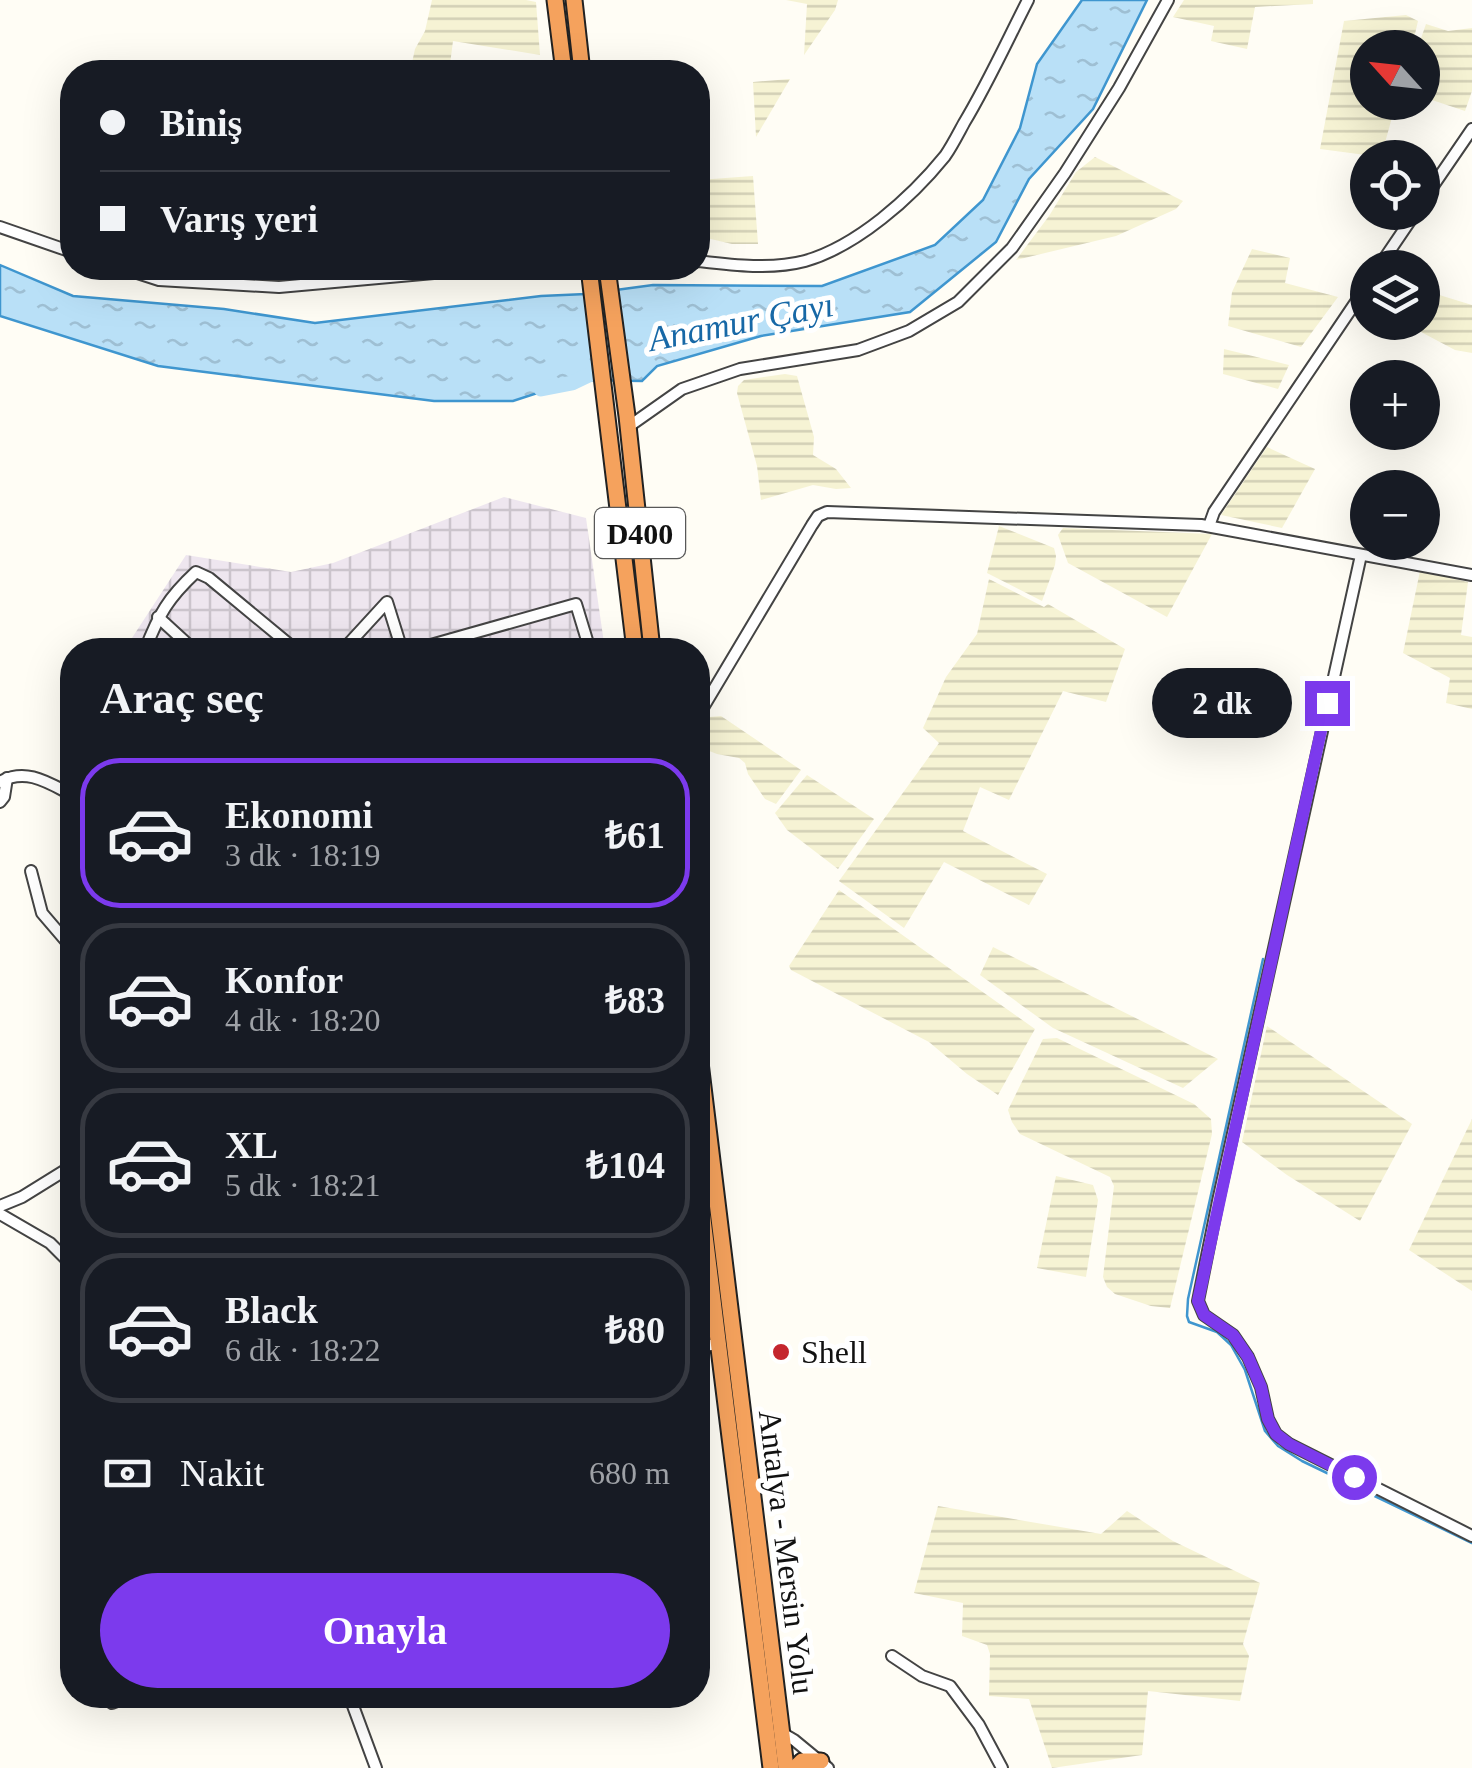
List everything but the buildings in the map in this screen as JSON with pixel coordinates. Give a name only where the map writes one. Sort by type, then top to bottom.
[{"type":"highway","points":[[555,0],[562,60]]},
{"type":"highway","points":[[574,0],[581,60]]},
{"type":"highway","name":"D400","points":[[591,280],[634,638]]},
{"type":"highway","name":"D400","points":[[609,280],[651,638]]},
{"type":"highway","name":"Antalya - Mersin Yolu","points":[[710,1154],[774,1733],[771,1768]]},
{"type":"highway","name":"Antalya - Mersin Yolu","points":[[710,1283],[774,1733],[786,1768]]},
{"type":"highway","points":[[794,1768],[802,1761],[824,1764]]},
{"type":"street","points":[[710,262],[778,266],[806,260],[839,247],[876,224],[946,154],[1028,0]]},
{"type":"street","points":[[628,422],[682,389],[740,369],[858,350],[909,331],[958,302],[1012,248],[1065,173],[1120,88],[1168,0]]},
{"type":"street","points":[[1440,176],[1472,129]]},
{"type":"street","points":[[0,227],[60,248]]},
{"type":"street","points":[[159,280],[279,287],[356,280]]},
{"type":"street","points":[[1209,526],[1225,496],[1350,311]]},
{"type":"street","points":[[710,693],[812,525],[826,512],[1209,526],[1350,553]]},
{"type":"street","points":[[1359,560],[1198,1301],[1204,1315],[1233,1335],[1248,1357],[1276,1434],[1472,1536]]},
{"type":"street","points":[[1388,560],[1472,575]]},
{"type":"street","points":[[150,638],[173,594],[196,572],[209,578],[282,638]]},
{"type":"street","points":[[354,638],[387,602],[398,638]]},
{"type":"street","points":[[456,638],[576,604],[586,638]]},
{"type":"street","points":[[158,617],[181,638]]},
{"type":"street","points":[[0,802],[4,797],[3,780],[26,775],[60,788]]},
{"type":"street","points":[[30,871],[42,913],[60,934]]},
{"type":"street","points":[[0,1206],[60,1173]]},
{"type":"street","points":[[0,1214],[60,1253]]},
{"type":"street","points":[[710,1345],[717,1344]]},
{"type":"street","points":[[892,1656],[922,1676],[950,1686],[1002,1768]]},
{"type":"street","points":[[354,1708],[376,1768]]},
{"type":"street","points":[[774,1733],[794,1740],[824,1764]]},
{"type":"shaded area","points":[[432,0],[536,2],[540,55],[453,41],[451,60],[413,60]]},
{"type":"shaded area","points":[[786,0],[838,0],[804,55],[807,4]]},
{"type":"shaded area","points":[[1184,0],[1313,0],[1313,4],[1255,7],[1247,49],[1211,41],[1214,26],[1173,17]]},
{"type":"shaded area","points":[[1406,15],[1418,21],[1416,30],[1350,30],[1350,120],[1391,120],[1386,140],[1350,140],[1350,153],[1320,149],[1344,21]]},
{"type":"shaded area","points":[[1426,24],[1448,31],[1472,28],[1472,91],[1465,111],[1440,103],[1440,30],[1424,30]]},
{"type":"shaded area","points":[[790,79],[756,137],[753,82]]},
{"type":"shaded area","points":[[1095,157],[1183,201],[1176,209],[1116,236],[1016,260],[1076,172]]},
{"type":"shaded area","points":[[753,176],[758,244],[710,239],[710,179]]},
{"type":"shaded area","points":[[1252,249],[1290,258],[1285,283],[1338,297],[1301,347],[1228,326],[1232,292]]},
{"type":"shaded area","points":[[1440,295],[1472,305],[1472,353],[1436,340],[1440,340]]},
{"type":"shaded area","points":[[1224,349],[1289,365],[1278,389],[1223,374]]},
{"type":"shaded area","points":[[797,376],[814,437],[813,455],[836,469],[851,488],[813,485],[761,500],[738,386],[744,380]]},
{"type":"shaded area","points":[[1267,447],[1315,469],[1282,528],[1221,515]]},
{"type":"shaded area","points":[[504,497],[586,518],[603,638],[132,638],[186,555],[291,572],[333,563]]},
{"type":"shaded area","points":[[999,526],[1054,548],[1055,565],[1042,601],[987,573]]},
{"type":"shaded area","points":[[1063,528],[1212,534],[1167,617],[1068,563],[1058,535]]},
{"type":"shaded area","points":[[1420,571],[1468,582],[1461,635],[1472,637],[1472,709],[1446,703],[1450,678],[1403,653]]},
{"type":"shaded area","points":[[989,579],[1044,607],[1048,604],[1125,649],[1106,702],[1063,691],[1009,800],[980,787],[963,831],[1047,874],[1029,905],[944,862],[904,928],[839,881],[939,743],[923,728],[946,677],[977,634]]},
{"type":"shaded area","points":[[721,716],[801,770],[776,804],[765,799],[739,758],[710,751],[710,717]]},
{"type":"shaded area","points":[[807,775],[874,819],[838,869],[787,830],[775,813]]},
{"type":"shaded area","points":[[839,890],[1035,1029],[998,1095],[929,1042],[791,970],[789,966]]},
{"type":"shaded area","points":[[993,947],[1218,1059],[1183,1088],[1053,1028],[980,975]]},
{"type":"shaded area","points":[[1267,1026],[1412,1124],[1360,1221],[1242,1142]]},
{"type":"shaded area","points":[[1057,1038],[1194,1104],[1211,1119],[1212,1134],[1170,1308],[1115,1294],[1107,1287],[1103,1277],[1114,1186],[1110,1177],[1020,1134],[1012,1122],[1008,1110],[1043,1039]]},
{"type":"shaded area","points":[[1472,1119],[1472,1291],[1409,1250]]},
{"type":"shaded area","points":[[1056,1176],[1093,1185],[1098,1200],[1086,1277],[1037,1268]]},
{"type":"shaded area","points":[[938,1506],[1101,1534],[1127,1511],[1173,1541],[1260,1583],[1243,1644],[1249,1656],[1240,1701],[1148,1691],[1142,1755],[1052,1768],[1029,1699],[989,1696],[990,1654],[987,1645],[962,1636],[963,1603],[914,1593]]},
{"type":"water","points":[[1082,0],[1147,0],[1093,109],[1029,179],[996,242],[910,312],[761,336],[657,366],[642,381],[577,380],[513,401],[434,401],[158,366],[0,316],[0,265],[73,296],[224,309],[315,323],[653,285],[822,286],[935,245],[983,200],[1020,128],[1037,64]]},
{"type":"waterway","name":"Anamur Çayı","points":[[541,389],[572,383],[595,372]]},
{"type":"waterway","points":[[1263,959],[1188,1299],[1189,1322],[1217,1332],[1231,1345],[1245,1370],[1265,1431],[1278,1446],[1472,1543]]},
{"type":"place","name":"Shell","points":[[781,1352]]},
{"type":"route","points":[[1327,703],[1198,1301],[1204,1315],[1233,1335],[1248,1357],[1276,1434],[1354,1477]]}]
